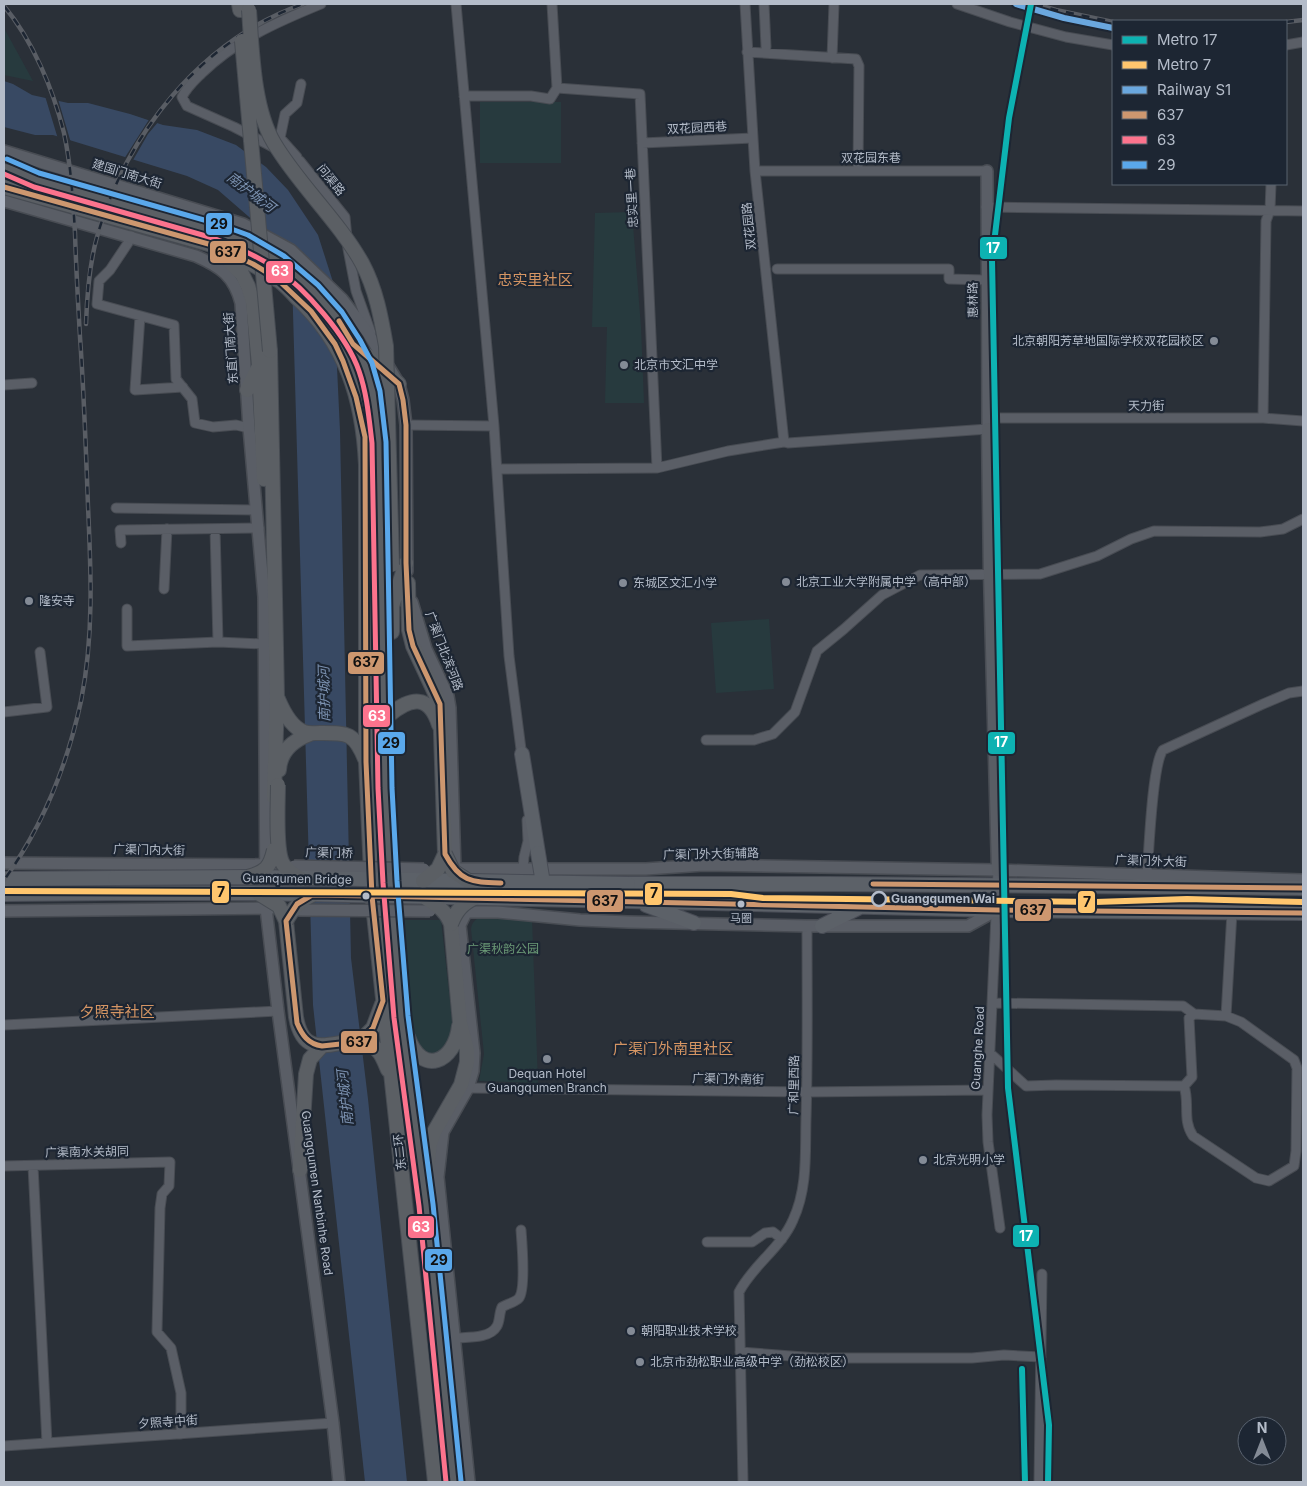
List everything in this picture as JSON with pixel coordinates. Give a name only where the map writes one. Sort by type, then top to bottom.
[{"type":"highway","points":[[239,4],[270,350],[266,526]]},
{"type":"highway","points":[[248,4],[254,76],[261,108],[274,142],[332,219],[361,262],[374,289],[386,346],[399,564],[392,606],[385,788]]},
{"type":"highway","points":[[4,166],[36,180]]},
{"type":"highway","name":"东二环","points":[[4,171],[183,221],[244,242],[280,262],[312,290],[336,317],[354,344],[365,366],[373,393],[380,442],[385,788],[390,882],[401,1017],[426,1205],[454,1482]]},
{"type":"highway","name":"东二环","points":[[4,187],[212,245],[242,258],[278,279],[304,304],[324,327],[338,350],[352,380],[360,407],[365,437],[366,762],[372,896],[435,1482]]},
{"type":"highway","points":[[212,245],[242,274],[253,302],[259,365],[266,526],[273,566],[277,697],[274,850],[268,867],[261,873],[248,877]]},
{"type":"highway","points":[[354,344],[399,384]]},
{"type":"highway","points":[[248,390],[259,365]]},
{"type":"highway","points":[[264,597],[273,566]]},
{"type":"highway","points":[[408,583],[409,630],[423,670],[440,704],[445,854],[453,871],[470,882]]},
{"type":"highway","points":[[277,697],[283,712],[289,719],[302,731],[310,734]]},
{"type":"highway","points":[[389,715],[410,701],[426,704],[436,716],[442,733]]},
{"type":"highway","points":[[301,879],[289,872],[282,863],[279,850],[279,765],[290,744],[310,734],[344,733],[355,740],[366,762]]},
{"type":"highway","points":[[424,875],[438,869],[445,854]]},
{"type":"highway","points":[[258,893],[279,906],[286,921],[297,1024],[303,1036],[309,1042],[322,1046],[359,1042],[370,1044],[381,1056],[392,1080]]},
{"type":"highway","points":[[286,921],[297,904],[312,895]]},
{"type":"highway","points":[[451,918],[461,906],[474,898]]},
{"type":"highway","points":[[426,1205],[430,1144],[434,1132],[461,1085],[465,1074],[468,1050],[460,1023],[451,918],[440,906],[428,904]]},
{"type":"highway","points":[[359,1042],[373,1028],[383,1001]]},
{"type":"highway","points":[[401,1017],[416,1052],[423,1059],[430,1061],[438,1061],[450,1051],[458,1038],[460,1023]]},
{"type":"highway","points":[[300,1170],[306,1074],[310,1059],[322,1046]]},
{"type":"main road","points":[[988,424],[998,870]]},
{"type":"main road","points":[[522,754],[543,883]]},
{"type":"main road","name":"Guanqumen Bridge","points":[[4,879],[248,877],[301,879],[424,875],[470,882],[1303,888]]},
{"type":"main road","name":"Guanqumen Bridge","points":[[4,894],[258,893],[428,904],[474,898],[997,910],[1303,913]]},
{"type":"main road","points":[[632,901],[694,923]]},
{"type":"main road","points":[[822,926],[861,906]]},
{"type":"street","name":"问渠路","points":[[321,4],[274,23],[229,49],[187,88],[182,97],[187,106],[234,127],[300,161],[345,217],[348,249],[356,291],[375,346]]},
{"type":"street","points":[[456,4],[494,426],[508,656],[522,754],[528,841],[523,870]]},
{"type":"street","points":[[464,96],[531,96],[550,99],[557,88],[552,4]]},
{"type":"street","name":"双花园路","points":[[745,4],[756,171],[786,442]]},
{"type":"street","points":[[764,4],[766,47]]},
{"type":"street","points":[[832,58],[834,4]]},
{"type":"street","points":[[957,4],[1010,22],[1066,37],[1112,45]]},
{"type":"street","points":[[1287,45],[1303,42]]},
{"type":"street","points":[[747,52],[856,59],[859,66],[858,171]]},
{"type":"street","points":[[300,161],[280,138],[285,114],[297,102],[301,84]]},
{"type":"street","name":"忠实里一巷","points":[[557,88],[640,94],[657,468]]},
{"type":"street","name":"双花园西巷","points":[[642,144],[753,138]]},
{"type":"street","name":"建国门南大街","points":[[4,151],[243,224],[291,250],[342,300],[368,333]]},
{"type":"street","name":"双花园东巷","points":[[756,171],[986,171]]},
{"type":"street","name":"惠林路","points":[[986,171],[988,424]]},
{"type":"street","points":[[1263,418],[1266,221],[1270,210],[1271,185]]},
{"type":"street","name":"东直门南大街","points":[[4,201],[131,236],[196,256],[216,265],[226,273],[238,292],[241,303],[248,390]]},
{"type":"street","points":[[986,207],[1303,211]]},
{"type":"street","points":[[131,236],[110,270],[100,280],[97,304],[174,325],[176,379],[192,399],[195,423],[213,427],[236,425],[249,428]]},
{"type":"street","points":[[777,269],[949,268],[949,279],[987,280]]},
{"type":"street","points":[[140,316],[136,390],[183,387]]},
{"type":"street","name":"广渠门北滨河路","points":[[368,333],[399,384],[403,400],[406,425],[399,564],[408,583],[417,624],[426,649],[448,696],[450,708],[453,869],[444,877],[443,895],[451,918]]},
{"type":"street","points":[[4,385],[32,383]]},
{"type":"street","points":[[248,390],[249,428],[256,510],[266,526],[264,597],[266,865]]},
{"type":"street","name":"天力街","points":[[497,469],[657,468],[728,451],[786,442],[988,424],[1263,418],[1303,421]]},
{"type":"street","points":[[406,425],[494,426]]},
{"type":"street","points":[[116,508],[256,510]]},
{"type":"street","points":[[706,740],[754,740],[773,734],[795,712],[817,651],[882,595],[920,575],[1040,574],[1097,556],[1131,539],[1154,531],[1260,532],[1283,529],[1303,519]]},
{"type":"street","points":[[121,543],[120,530],[214,529],[266,526]]},
{"type":"street","points":[[214,529],[218,642]]},
{"type":"street","points":[[164,589],[167,530]]},
{"type":"street","points":[[128,609],[127,646],[218,642],[264,644]]},
{"type":"street","points":[[4,712],[47,707],[40,652]]},
{"type":"street","points":[[1147,875],[1159,755],[1164,750],[1192,736],[1238,717],[1263,704],[1303,691]]},
{"type":"street","name":"广渠门内大街","points":[[4,863],[294,866]]},
{"type":"street","name":"Guangqumen Nanbinhe Road","points":[[266,865],[266,908],[278,1012],[333,1423],[339,1482]]},
{"type":"street","name":"广渠门外大街辅路","points":[[424,875],[453,869],[646,869],[704,865],[998,870]]},
{"type":"street","name":"广渠门桥","points":[[294,866],[424,875]]},
{"type":"street","points":[[453,869],[471,878],[474,885],[474,896],[460,925],[474,1053],[473,1071],[468,1088],[443,1132],[438,1177],[469,1482]]},
{"type":"street","name":"广渠门外大街","points":[[998,870],[1303,880]]},
{"type":"street","name":"Guanghe Road","points":[[998,870],[988,1090],[988,1142],[1000,1228]]},
{"type":"street","points":[[4,910],[266,908],[296,910],[428,904]]},
{"type":"street","points":[[451,918],[466,912],[498,912],[580,920],[806,926],[968,926],[997,910]]},
{"type":"street","points":[[1226,1016],[1232,912]]},
{"type":"street","name":"广和里西路","points":[[742,1482],[739,1292],[746,1279],[782,1239],[793,1220],[803,1187],[806,1092],[806,926]]},
{"type":"street","points":[[993,1003],[1183,1006],[1194,1014],[1226,1016],[1241,1022],[1294,1060],[1297,1068],[1296,1151],[1294,1166],[1269,1181],[1256,1178],[1193,1136],[1186,1123],[1186,1092],[1184,1086]]},
{"type":"street","points":[[4,1025],[278,1012]]},
{"type":"street","points":[[991,1054],[1026,1086],[1184,1086],[1192,1077],[1188,1025],[1189,1018],[1194,1014]]},
{"type":"street","name":"广渠门外南街","points":[[468,1088],[806,1092],[988,1090]]},
{"type":"street","name":"广渠南水关胡同","points":[[4,1166],[170,1162],[169,1186],[162,1194],[160,1208],[157,1332],[171,1348],[181,1393],[181,1434]]},
{"type":"street","points":[[34,1166],[47,1443]]},
{"type":"street","points":[[455,1338],[486,1335],[493,1332],[498,1325],[502,1307],[517,1301],[521,1296],[521,1230]]},
{"type":"street","points":[[707,1242],[752,1242],[764,1233],[773,1232],[782,1239]]},
{"type":"street","points":[[1038,1482],[1042,1274]]},
{"type":"street","points":[[740,1352],[817,1358],[972,1358],[1004,1355],[1041,1357]]},
{"type":"street","name":"夕照寺中街","points":[[4,1446],[333,1423]]},
{"type":"green space","points":[[4,28],[33,81],[4,75]]},
{"type":"green space","points":[[480,102],[561,102],[561,163],[480,163]]},
{"type":"green space","points":[[632,212],[641,327],[644,403],[605,403],[607,327],[592,327],[595,213]]},
{"type":"green space","points":[[769,619],[774,689],[716,693],[711,623]]},
{"type":"green space","name":"广渠秋韵公园","points":[[482,917],[532,918],[538,1083],[479,1081],[484,1054],[471,929],[474,921]]},
{"type":"green space","points":[[404,920],[441,920],[454,1036],[447,1051],[426,1055],[414,1039]]},
{"type":"water","name":"南护城河","points":[[4,81],[32,95],[68,103],[88,103],[163,125],[197,130],[236,145],[266,167],[288,190],[318,235],[333,282],[340,431],[351,958],[368,1099],[407,1482],[365,1482],[313,1005],[292,278],[271,236],[218,190],[187,176],[53,135],[35,135],[4,127]]},
{"type":"pier","points":[[45,96],[58,99],[71,143],[58,139]]},
{"type":"pier","points":[[150,118],[159,121],[148,134],[132,162],[124,159]]},
{"type":"railway","points":[[86,324],[89,280],[97,237],[110,199],[127,162],[148,128],[173,95],[201,66],[232,41],[266,20],[303,4]]},
{"type":"railway","points":[[1035,4],[1112,22]]},
{"type":"railway","points":[[4,6],[24,34],[41,66],[64,133],[68,158],[75,233],[91,579],[90,628],[85,677],[69,749],[42,817],[4,880]]},
{"type":"railway","points":[[1287,22],[1303,20]]},
{"type":"metro line","name":"17","points":[[1031,4],[1009,118],[992,260],[1008,1088],[1049,1425],[1048,1482]]},
{"type":"metro line","name":"7","points":[[4,891],[731,894],[763,898],[1095,902],[1187,899],[1303,902]]},
{"type":"metro line","name":"17","points":[[1022,1369],[1025,1482]]},
{"type":"rail line","name":"S1","points":[[1016,4],[1064,18],[1112,28]]},
{"type":"transit line","name":"29","points":[[7,159],[39,173],[218,224],[248,235],[284,256],[318,285],[342,312],[372,363],[380,391],[386,442],[392,788],[397,881],[408,1016],[433,1204],[461,1481]]},
{"type":"transit line","name":"63","points":[[4,174],[34,187],[213,238],[260,259],[287,277],[312,300],[345,343],[359,371],[366,397],[372,443],[378,788],[383,883],[394,1018],[419,1206],[446,1482]]},
{"type":"transit line","name":"637","points":[[4,187],[212,245],[253,264],[276,278],[311,311],[335,344],[356,397],[365,437],[366,762],[372,896]]},
{"type":"transit line","name":"637","points":[[339,321],[353,344],[399,384],[403,400],[406,425],[406,563],[409,630],[413,646],[440,704],[445,854],[456,870],[467,879],[501,883]]},
{"type":"transit line","name":"637","points":[[873,884],[1303,888]]},
{"type":"transit line","name":"637","points":[[312,895],[372,896],[383,1001],[373,1028],[359,1042],[317,1045],[306,1038],[297,1023],[286,921],[297,904],[312,895]]},
{"type":"transit line","name":"637","points":[[372,896],[997,910],[1303,913]]},
{"type":"place","name":"北京朝阳芳草地国际学校双花园校区","points":[[1214,341]]},
{"type":"place","name":"北京市文汇中学","points":[[624,365]]},
{"type":"place","name":"北京工业大学附属中学（高中部）","points":[[786,582]]},
{"type":"place","name":"东城区文汇小学","points":[[623,583]]},
{"type":"place","name":"隆安寺","points":[[29,601]]},
{"type":"place","name":"Guangqumen Wai","points":[[879,899]]},
{"type":"place","name":"马圈","points":[[741,904]]},
{"type":"place","name":"Dequan Hotel Guangqumen Branch","points":[[547,1059]]},
{"type":"place","name":"北京光明小学","points":[[923,1160]]},
{"type":"place","name":"朝阳职业技术学校","points":[[631,1331]]},
{"type":"place","name":"北京市劲松职业高级中学（劲松校区）","points":[[640,1362]]},
{"type":"district","name":"忠实里社区","points":[[535,280]]},
{"type":"district","name":"夕照寺社区","points":[[117,1012]]},
{"type":"district","name":"广渠门外南里社区","points":[[673,1049]]}]
